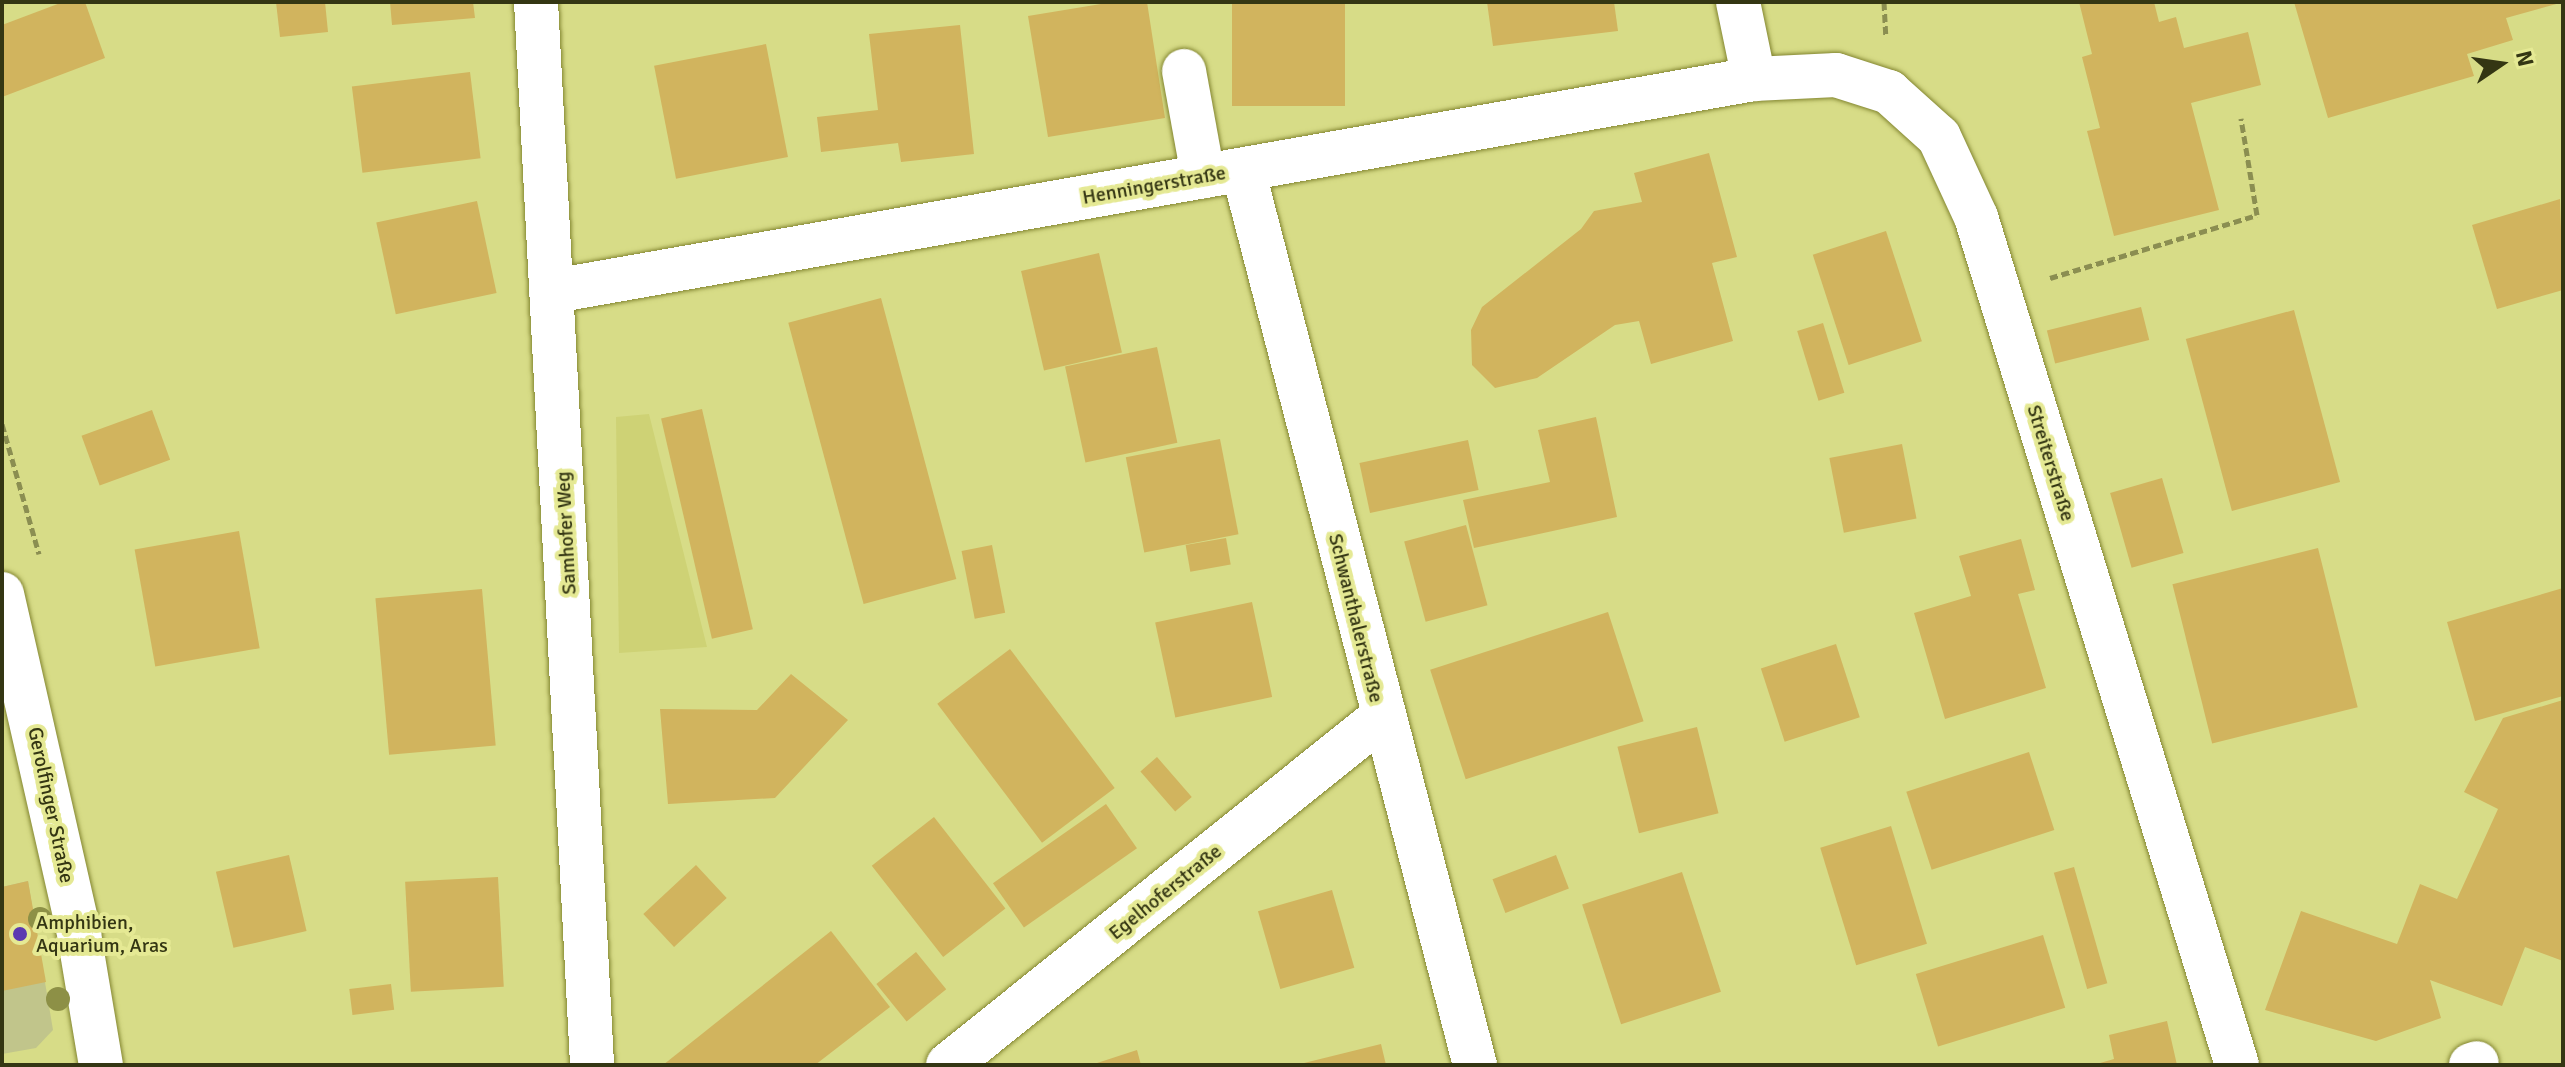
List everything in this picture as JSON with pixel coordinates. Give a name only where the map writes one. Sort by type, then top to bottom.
[{"type":"street","name":"Samhofer Weg","points":[[536,2],[554,291],[592,1065]]},
{"type":"street","points":[[1738,2],[1754,79]]},
{"type":"street","name":"Schwanthalerstraße","points":[[1184,71],[1223,173],[1381,718],[1475,1065]]},
{"type":"street","name":"Streiterstraße","points":[[1754,79],[1836,75],[1889,92],[1939,137],[1976,217],[2237,1065]]},
{"type":"street","name":"Henningerstraße","points":[[554,291],[1754,79]]},
{"type":"street","name":"Gerolfinger Straße","points":[[2,594],[76,919],[101,1065]]},
{"type":"street","name":"Egelhoferstraße","points":[[948,1065],[1381,718]]},
{"type":"path","points":[[1999,293],[2257,215],[2241,118]]},
{"type":"shaded area","points":[[649,414],[707,647],[619,653],[616,417]]},
{"type":"shaded area","points":[[28,881],[53,1030],[36,1048],[2,1054],[2,887]]},
{"type":"building","points":[[63,2],[85,2],[105,58],[2,97],[2,25]]},
{"type":"building","points":[[276,2],[325,2],[328,32],[280,37]]},
{"type":"building","points":[[390,2],[473,2],[475,18],[392,25]]},
{"type":"building","points":[[1113,2],[1147,2],[1165,118],[1048,137],[1028,16]]},
{"type":"building","points":[[1232,2],[1345,2],[1345,106],[1232,106]]},
{"type":"building","points":[[1487,2],[1614,2],[1618,31],[1493,46]]},
{"type":"building","points":[[2079,2],[2154,2],[2159,22],[2176,17],[2184,48],[2248,32],[2261,85],[2191,103],[2219,210],[2114,236],[2087,131],[2100,128],[2082,57],[2092,54]]},
{"type":"building","points":[[2294,2],[2560,3],[2506,18],[2513,40],[2467,54],[2474,76],[2328,118]]},
{"type":"building","points":[[960,25],[974,154],[901,162],[898,143],[821,152],[817,117],[878,110],[869,34]]},
{"type":"building","points":[[766,44],[788,157],[676,179],[654,66]]},
{"type":"building","points":[[470,72],[481,158],[362,173],[352,87]]},
{"type":"building","points":[[1709,153],[1737,257],[1712,263],[1733,341],[1651,364],[1639,321],[1615,325],[1537,378],[1495,388],[1472,365],[1471,330],[1482,307],[1581,229],[1594,211],[1642,202],[1634,173]]},
{"type":"building","points":[[2560,199],[2563,290],[2497,309],[2472,225]]},
{"type":"building","points":[[477,201],[497,293],[396,314],[376,222]]},
{"type":"building","points":[[1886,231],[1922,341],[1849,365],[1813,255]]},
{"type":"building","points":[[1099,253],[1122,352],[1044,370],[1021,271]]},
{"type":"building","points":[[881,298],[956,579],[864,604],[788,323]]},
{"type":"building","points":[[2141,307],[2149,340],[2055,363],[2047,330]]},
{"type":"building","points":[[2294,310],[2340,482],[2232,511],[2186,339]]},
{"type":"building","points":[[1823,323],[1844,393],[1819,401],[1797,331]]},
{"type":"building","points":[[1157,347],[1177,443],[1085,462],[1065,367]]},
{"type":"building","points":[[702,409],[753,629],[712,639],[661,418]]},
{"type":"building","points":[[152,410],[170,460],[100,485],[82,436]]},
{"type":"building","points":[[1596,417],[1617,517],[1474,548],[1463,500],[1550,482],[1538,430]]},
{"type":"building","points":[[1220,439],[1239,534],[1144,553],[1126,457]]},
{"type":"building","points":[[1468,440],[1479,490],[1370,513],[1359,463]]},
{"type":"building","points":[[1902,444],[1917,519],[1844,533],[1829,458]]},
{"type":"building","points":[[2162,478],[2183,553],[2132,568],[2110,493]]},
{"type":"building","points":[[1466,525],[1487,605],[1426,622],[1404,542]]},
{"type":"building","points":[[239,531],[260,648],[155,667],[135,549]]},
{"type":"building","points":[[1226,538],[1231,565],[1190,572],[1186,545]]},
{"type":"building","points":[[2021,539],[2035,590],[2018,594],[2046,688],[1945,719],[1914,613],[1971,596],[1959,556]]},
{"type":"building","points":[[992,545],[1005,613],[975,619],[962,551]]},
{"type":"building","points":[[2318,548],[2358,707],[2212,743],[2172,584]]},
{"type":"building","points":[[2563,588],[2563,696],[2475,721],[2447,622]]},
{"type":"building","points":[[482,589],[496,745],[389,755],[375,598]]},
{"type":"building","points":[[1252,602],[1272,697],[1175,717],[1155,623]]},
{"type":"building","points":[[1608,612],[1644,721],[1466,779],[1430,670]]},
{"type":"building","points":[[1836,644],[1860,717],[1785,742],[1761,668]]},
{"type":"building","points":[[1010,649],[1115,788],[1042,843],[937,704]]},
{"type":"building","points":[[791,674],[848,720],[775,798],[668,804],[660,709],[757,710]]},
{"type":"building","points":[[2563,700],[2563,961],[2525,947],[2502,1006],[2430,980],[2441,1018],[2376,1041],[2265,1010],[2301,911],[2397,944],[2420,884],[2457,899],[2498,809],[2464,792],[2503,718]]},
{"type":"building","points":[[1697,727],[1719,813],[1639,833],[1617,747]]},
{"type":"building","points":[[2029,752],[2054,830],[1932,870],[1906,792]]},
{"type":"building","points":[[1157,757],[1192,797],[1175,811],[1140,771]]},
{"type":"building","points":[[1106,804],[1137,848],[1024,927],[993,883]]},
{"type":"building","points":[[934,817],[1005,908],[943,957],[872,866]]},
{"type":"building","points":[[1891,826],[1927,944],[1856,965],[1820,848]]},
{"type":"building","points":[[289,855],[307,931],[233,948],[216,872]]},
{"type":"building","points":[[1556,855],[1569,889],[1505,913],[1493,879]]},
{"type":"building","points":[[696,865],[727,898],[674,947],[643,914]]},
{"type":"building","points":[[2074,867],[2107,983],[2087,989],[2054,873]]},
{"type":"building","points":[[1682,872],[1721,992],[1621,1024],[1582,904]]},
{"type":"building","points":[[498,877],[504,987],[411,992],[405,882]]},
{"type":"building","name":"Amphibien, Aquarium, Aras","points":[[28,881],[46,982],[2,991],[2,887]]},
{"type":"building","points":[[1332,890],[1354,968],[1280,989],[1258,911]]},
{"type":"building","points":[[831,931],[890,1007],[815,1065],[663,1065]]},
{"type":"building","points":[[2043,935],[2065,1008],[1938,1047],[1916,974]]},
{"type":"building","points":[[916,952],[946,989],[907,1021],[876,984]]},
{"type":"building","points":[[391,984],[394,1010],[352,1015],[349,989]]},
{"type":"building","points":[[2167,1021],[2177,1065],[2093,1065],[2114,1059],[2109,1035]]},
{"type":"building","points":[[1381,1044],[1386,1065],[1300,1065],[1300,1064]]},
{"type":"building","points":[[1137,1050],[1141,1065],[1094,1064]]},
{"type":"place","name":"Amphibien, Aquarium, Aras","points":[[20,934]]}]
